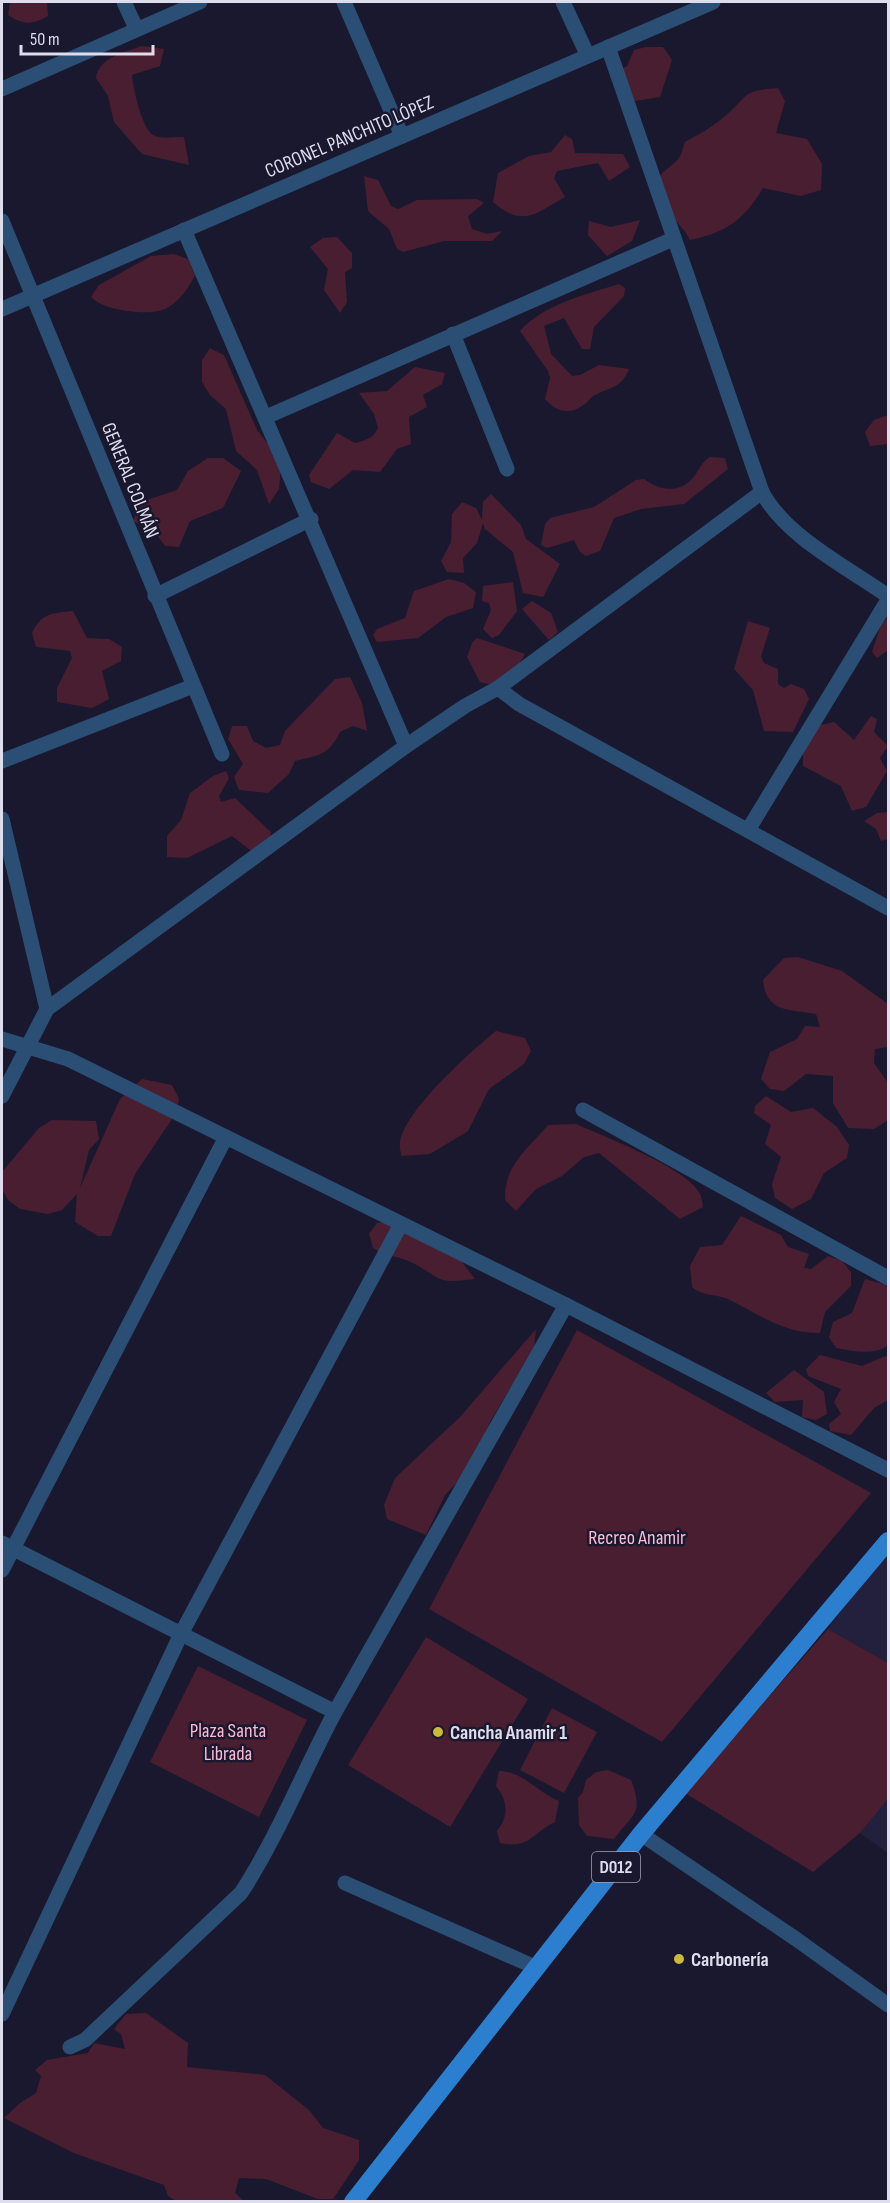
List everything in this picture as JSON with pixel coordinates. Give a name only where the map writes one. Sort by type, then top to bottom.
[{"type":"main road","name":"D012","points":[[353,2202],[641,1834],[888,1541]]},
{"type":"street","points":[[124,2],[136,28]]},
{"type":"street","points":[[2,89],[136,28],[200,2]]},
{"type":"street","points":[[344,2],[402,136]]},
{"type":"street","points":[[563,2],[587,54]]},
{"type":"street","name":"CORONEL PANCHITO LÓPEZ","points":[[2,309],[587,54],[712,2]]},
{"type":"street","points":[[608,47],[762,492],[771,509],[796,532],[888,598],[748,830]]},
{"type":"street","name":"GENERAL COLMÁN","points":[[2,221],[222,754]]},
{"type":"street","points":[[184,230],[406,746]]},
{"type":"street","points":[[266,417],[673,238]]},
{"type":"street","points":[[453,334],[507,469]]},
{"type":"street","points":[[2,1096],[47,1009],[406,746],[465,706],[498,688],[762,492]]},
{"type":"street","points":[[155,596],[310,519]]},
{"type":"street","points":[[2,760],[193,686]]},
{"type":"street","points":[[498,688],[519,704],[888,908]]},
{"type":"street","points":[[2,819],[47,1009]]},
{"type":"street","points":[[2,1039],[68,1059],[566,1305],[888,1470]]},
{"type":"street","points":[[583,1110],[888,1278]]},
{"type":"street","points":[[2,1570],[7,1545],[226,1137]]},
{"type":"street","points":[[2,2014],[181,1634],[401,1224]]},
{"type":"street","points":[[70,2047],[85,2040],[241,1893],[260,1863],[302,1774],[335,1712],[566,1305]]},
{"type":"street","points":[[7,1545],[335,1712]]},
{"type":"street","points":[[641,1834],[796,1939],[888,2005]]},
{"type":"street","points":[[345,1883],[535,1967]]},
{"type":"shaded area","points":[[888,1549],[888,1663],[828,1629]]},
{"type":"shaded area","points":[[888,1799],[888,1853],[860,1833]]},
{"type":"green space","points":[[10,2],[47,2],[48,16],[28,23],[18,21],[8,15]]},
{"type":"green space","points":[[142,46],[164,49],[160,66],[132,75],[142,118],[150,133],[155,136],[184,137],[189,165],[142,154],[114,122],[108,96],[96,78],[98,71],[107,60]]},
{"type":"green space","points":[[663,47],[672,60],[660,97],[635,101],[623,95],[622,69],[627,66],[634,50]]},
{"type":"green space","points":[[778,88],[785,101],[776,133],[807,139],[822,164],[821,190],[801,196],[763,188],[741,217],[723,229],[690,240],[662,202],[658,185],[661,175],[679,157],[685,142],[716,124],[747,95]]},
{"type":"green space","points":[[565,135],[572,139],[575,153],[623,154],[630,167],[609,181],[598,163],[557,171],[554,178],[565,197],[529,216],[513,215],[493,202],[498,173],[529,156],[551,152]]},
{"type":"green space","points":[[364,176],[378,180],[391,206],[398,209],[417,200],[477,199],[484,203],[468,216],[472,229],[487,234],[502,231],[492,241],[444,241],[403,252],[397,249],[389,229],[368,211]]},
{"type":"green space","points":[[640,220],[632,241],[607,256],[588,235],[589,221],[611,227]]},
{"type":"green space","points":[[337,237],[352,253],[352,268],[345,272],[347,302],[340,313],[324,290],[328,269],[310,247],[323,238]]},
{"type":"green space","points":[[174,254],[188,259],[195,275],[180,297],[165,309],[133,312],[104,305],[91,297],[99,285],[151,256]]},
{"type":"green space","points":[[619,284],[625,288],[624,296],[594,327],[590,349],[582,349],[564,318],[544,326],[551,354],[572,376],[580,375],[599,365],[629,369],[618,384],[593,396],[577,409],[566,411],[557,409],[545,399],[550,378],[548,371],[520,331],[553,307]]},
{"type":"green space","points":[[210,348],[224,355],[257,430],[275,453],[281,467],[279,489],[269,504],[257,470],[236,451],[226,409],[210,395],[202,382],[202,360]]},
{"type":"green space","points":[[415,367],[445,373],[442,384],[423,395],[427,407],[409,417],[411,444],[397,449],[380,472],[353,470],[329,489],[311,482],[309,475],[337,433],[355,443],[369,438],[376,432],[378,428],[374,414],[359,393],[387,391]]},
{"type":"green space","points":[[888,415],[888,444],[870,446],[865,432],[874,420]]},
{"type":"green space","points":[[710,457],[725,458],[728,469],[684,504],[641,509],[614,518],[600,551],[586,556],[580,552],[574,540],[547,548],[541,545],[545,524],[550,518],[594,507],[636,480],[644,479],[655,486],[668,489],[681,487],[692,479]]},
{"type":"green space","points":[[208,458],[223,458],[241,471],[223,508],[190,521],[179,547],[165,546],[157,535],[133,521],[141,502],[177,490],[188,471]]},
{"type":"green space","points":[[491,494],[521,525],[526,539],[560,564],[543,597],[523,593],[513,552],[485,529],[483,523],[477,543],[463,558],[464,573],[447,572],[441,561],[451,542],[452,514],[462,502],[476,508],[482,520],[483,502]]},
{"type":"green space","points":[[449,579],[464,583],[476,592],[473,608],[446,617],[418,638],[377,642],[373,635],[377,629],[405,618],[414,591]]},
{"type":"green space","points":[[513,582],[517,611],[499,635],[492,638],[483,629],[491,610],[489,603],[482,601],[483,586]]},
{"type":"green space","points":[[532,601],[551,613],[558,632],[549,640],[522,609]]},
{"type":"green space","points":[[73,611],[87,638],[109,639],[122,647],[121,661],[102,671],[109,699],[92,708],[57,702],[57,688],[72,658],[70,651],[36,647],[32,633],[39,621],[48,615]]},
{"type":"green space","points":[[888,617],[888,650],[877,658],[872,652],[881,625]]},
{"type":"green space","points":[[748,621],[770,628],[761,656],[764,663],[778,669],[778,684],[784,688],[791,684],[804,689],[809,699],[793,732],[764,731],[753,690],[734,669]]},
{"type":"green space","points":[[477,638],[525,654],[512,676],[500,687],[480,682],[467,657],[472,643]]},
{"type":"green space","points":[[350,677],[362,703],[367,731],[353,726],[340,732],[327,750],[295,761],[289,774],[268,793],[239,790],[234,777],[243,764],[228,739],[232,726],[247,726],[253,741],[266,748],[280,745],[285,731],[335,679]]},
{"type":"green space","points":[[871,716],[877,719],[874,732],[888,746],[880,758],[887,771],[866,807],[852,811],[841,786],[803,766],[803,738],[812,727],[834,722],[854,740]]},
{"type":"green space","points":[[226,771],[229,778],[219,796],[221,802],[235,798],[271,832],[268,852],[254,853],[232,836],[187,858],[167,857],[167,836],[181,820],[190,793],[213,776]]},
{"type":"green space","points":[[888,812],[888,839],[881,841],[876,829],[864,821],[877,813]]},
{"type":"green space","points":[[798,957],[842,971],[888,1004],[888,1047],[875,1049],[874,1063],[888,1083],[888,1120],[874,1129],[848,1128],[833,1103],[833,1076],[806,1074],[784,1091],[770,1089],[761,1079],[770,1052],[797,1039],[805,1026],[820,1027],[816,1014],[780,1008],[769,999],[765,991],[763,980],[784,958]]},
{"type":"green space","points":[[496,1031],[525,1038],[531,1051],[524,1064],[489,1089],[468,1131],[430,1154],[401,1156],[400,1142],[405,1129],[426,1098],[440,1082]]},
{"type":"green space","points":[[142,1079],[172,1085],[179,1099],[176,1113],[135,1174],[111,1236],[98,1236],[75,1222],[77,1194],[62,1210],[48,1214],[20,1209],[8,1200],[2,1189],[2,1172],[39,1128],[52,1120],[96,1121],[99,1139],[89,1150],[80,1188],[120,1099]]},
{"type":"green space","points":[[766,1096],[791,1112],[813,1108],[837,1127],[849,1145],[847,1158],[824,1173],[811,1199],[792,1209],[775,1198],[772,1184],[781,1157],[765,1144],[771,1125],[754,1113],[755,1106]]},
{"type":"green space","points":[[576,1124],[644,1154],[680,1174],[693,1184],[700,1194],[703,1207],[680,1219],[599,1153],[584,1157],[562,1176],[536,1189],[516,1211],[505,1200],[508,1177],[518,1159],[548,1125]]},
{"type":"green space","points":[[741,1216],[781,1235],[788,1247],[809,1254],[804,1268],[811,1269],[828,1256],[842,1261],[851,1272],[851,1286],[825,1312],[820,1333],[783,1327],[728,1299],[700,1292],[692,1287],[690,1266],[700,1247],[722,1245]]},
{"type":"green space","points":[[392,1220],[457,1256],[475,1279],[446,1281],[408,1261],[373,1248],[369,1234],[377,1223]]},
{"type":"green space","points":[[865,1279],[886,1285],[888,1290],[888,1345],[870,1352],[836,1348],[829,1337],[833,1322],[852,1313]]},
{"type":"green space","points":[[536,1329],[534,1348],[490,1422],[475,1464],[445,1495],[426,1535],[387,1519],[384,1505],[395,1478],[460,1417]]},
{"type":"green space","name":"Recreo Anamir","points":[[577,1330],[871,1493],[662,1742],[429,1609]]},
{"type":"green space","points":[[820,1355],[862,1366],[888,1355],[888,1400],[874,1408],[851,1435],[830,1431],[829,1424],[841,1414],[834,1402],[841,1389],[808,1376],[806,1369]]},
{"type":"green space","points":[[794,1370],[824,1392],[827,1414],[816,1420],[802,1417],[803,1400],[775,1402],[766,1393]]},
{"type":"green space","points":[[828,1629],[888,1663],[888,1799],[860,1833],[813,1872],[685,1793]]},
{"type":"green space","name":"Cancha Anamir 1","points":[[426,1637],[528,1699],[450,1827],[348,1765]]},
{"type":"green space","name":"Plaza Santa Librada","points":[[198,1666],[307,1720],[259,1817],[150,1762]]},
{"type":"green space","points":[[552,1708],[597,1732],[564,1793],[520,1770]]},
{"type":"green space","points":[[608,1770],[631,1780],[635,1791],[635,1813],[614,1839],[587,1836],[579,1825],[578,1798],[583,1792],[586,1780],[596,1772]]},
{"type":"green space","points":[[499,1771],[523,1778],[559,1801],[555,1822],[524,1842],[500,1843],[497,1831],[504,1820],[505,1803],[496,1786]]},
{"type":"green space","points":[[146,2013],[188,2043],[187,2067],[265,2075],[309,2110],[323,2128],[359,2140],[359,2160],[333,2199],[318,2199],[266,2179],[239,2178],[235,2193],[244,2201],[176,2201],[168,2196],[164,2185],[74,2153],[4,2118],[20,2103],[36,2093],[41,2076],[35,2070],[47,2060],[88,2053],[94,2043],[125,2049],[121,2034],[114,2029],[126,2014]]},
{"type":"place","name":"Cancha Anamir 1","points":[[438,1732]]},
{"type":"place","name":"Carbonería","points":[[679,1959]]}]
